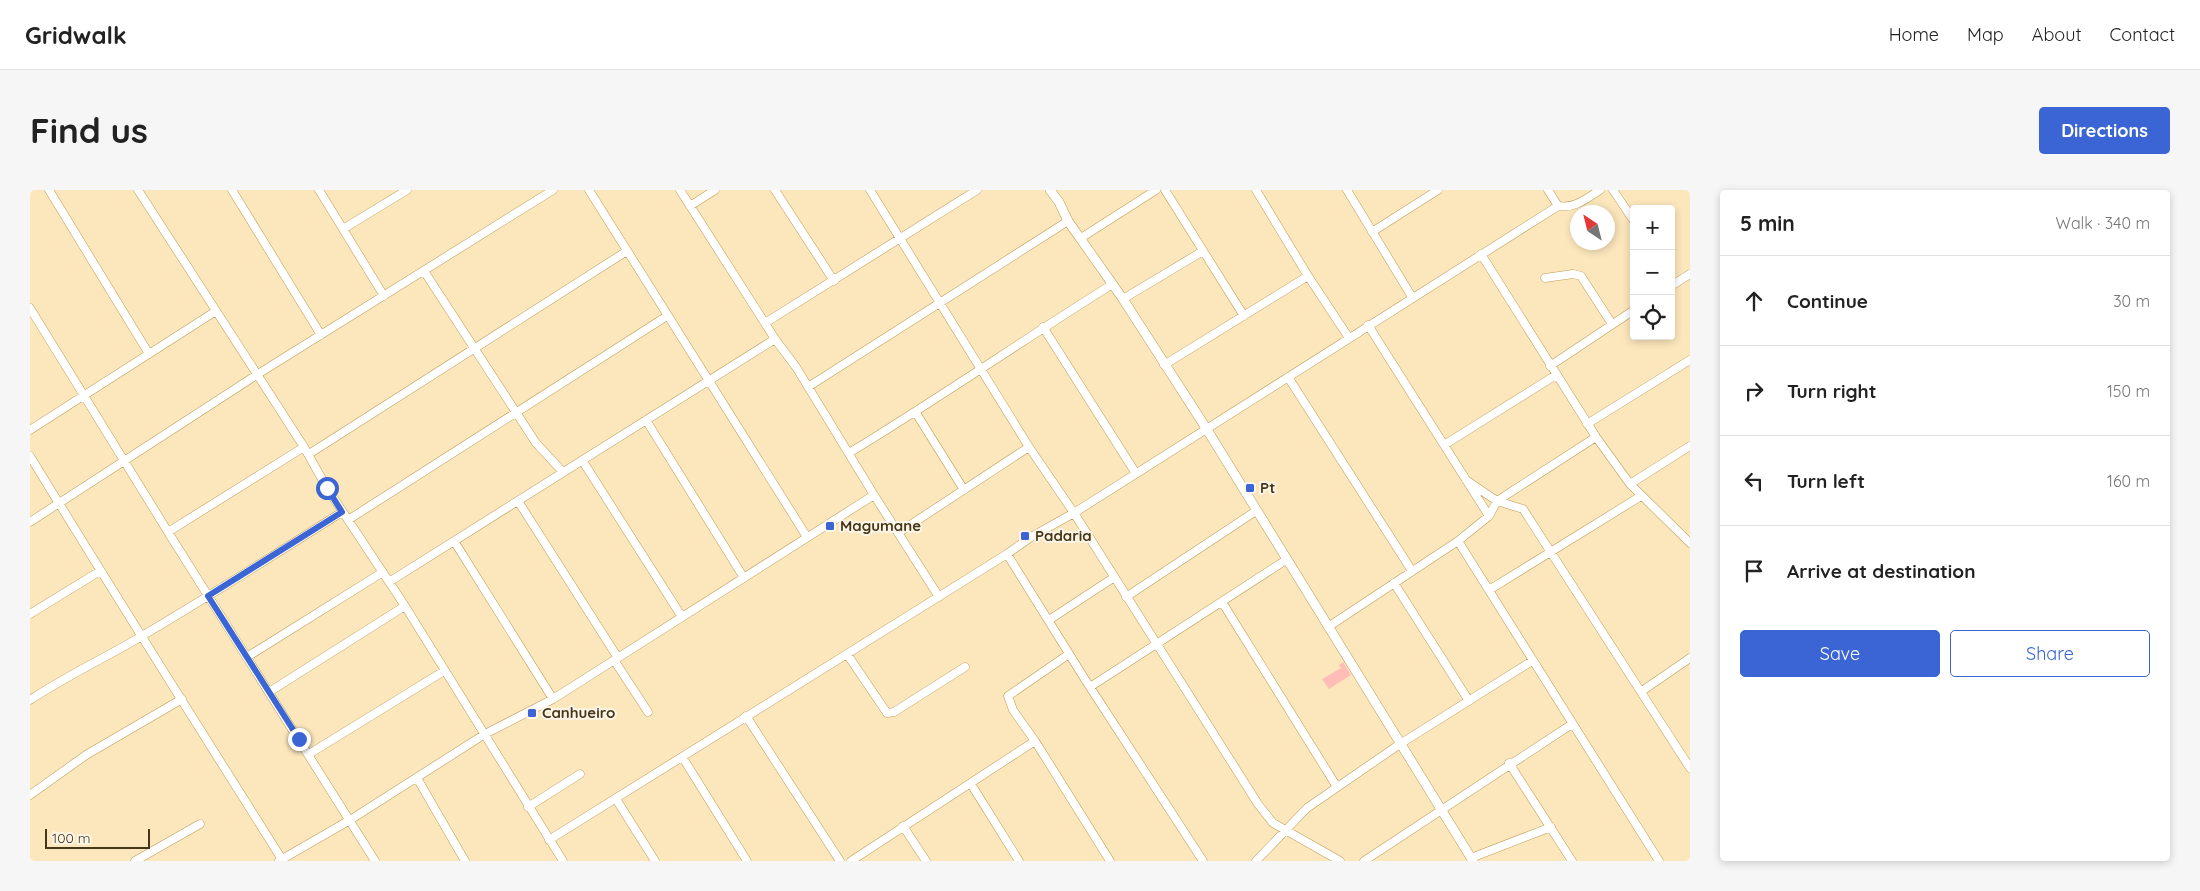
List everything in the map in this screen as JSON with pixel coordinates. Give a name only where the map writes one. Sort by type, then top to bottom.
[{"type":"street","points":[[49,190],[149,354]]},
{"type":"street","points":[[149,190],[140,192],[307,450],[342,512],[405,606],[563,861]]},
{"type":"street","points":[[232,190],[321,335]]},
{"type":"street","points":[[319,190],[384,296]]},
{"type":"street","points":[[343,229],[405,190]]},
{"type":"street","points":[[30,522],[258,374],[553,190]]},
{"type":"street","points":[[589,190],[807,537]]},
{"type":"street","points":[[680,190],[775,339],[808,387],[874,496],[939,596]]},
{"type":"street","points":[[690,206],[715,190]]},
{"type":"street","points":[[775,190],[834,281]]},
{"type":"street","points":[[870,190],[1029,447],[1074,512],[1113,578],[1258,804],[1273,823],[1340,861]]},
{"type":"street","points":[[765,323],[977,190]]},
{"type":"street","points":[[1050,190],[1059,202],[1068,221],[1111,285],[1123,299],[1206,428],[1472,860],[1551,827]]},
{"type":"street","points":[[1081,238],[1156,190]]},
{"type":"street","points":[[1165,190],[1244,316]]},
{"type":"street","points":[[1256,190],[1348,338]]},
{"type":"street","points":[[1347,190],[1412,297]]},
{"type":"street","points":[[1372,232],[1438,190]]},
{"type":"street","points":[[1548,190],[1558,206]]},
{"type":"street","points":[[549,840],[683,758],[746,716],[1074,512],[1558,206],[1567,208],[1580,203],[1600,190]]},
{"type":"street","points":[[1613,190],[1630,215]]},
{"type":"street","points":[[808,387],[1068,221]]},
{"type":"street","points":[[1123,299],[1202,251]]},
{"type":"street","points":[[168,532],[476,348],[627,252]]},
{"type":"street","points":[[1481,254],[1596,437],[1630,484],[1690,543]]},
{"type":"street","points":[[424,270],[536,443],[563,472]]},
{"type":"street","points":[[1545,278],[1573,274],[1581,276],[1612,324]]},
{"type":"street","points":[[1675,282],[1690,274]]},
{"type":"street","points":[[1164,365],[1308,276]]},
{"type":"street","points":[[849,454],[916,413],[1043,327],[1111,285]]},
{"type":"street","points":[[30,308],[85,394],[208,596],[310,754],[376,861]]},
{"type":"street","points":[[30,430],[216,311]]},
{"type":"street","points":[[1550,366],[1630,313]]},
{"type":"street","points":[[348,520],[667,316]]},
{"type":"street","points":[[1368,325],[1489,516]]},
{"type":"street","points":[[1043,327],[1135,472]]},
{"type":"street","points":[[389,582],[775,339]]},
{"type":"street","points":[[1587,424],[1690,360]]},
{"type":"street","points":[[1444,445],[1556,375]]},
{"type":"street","points":[[1288,377],[1412,571]]},
{"type":"street","points":[[916,413],[964,490]]},
{"type":"street","points":[[646,420],[744,578]]},
{"type":"street","points":[[1328,627],[1458,542],[1489,516],[1497,501],[1596,437]]},
{"type":"street","points":[[1630,484],[1690,446]]},
{"type":"street","points":[[898,533],[1029,447]]},
{"type":"street","points":[[30,456],[281,860],[350,820],[485,734],[554,699],[874,496]]},
{"type":"street","points":[[582,460],[682,617]]},
{"type":"street","points":[[1466,480],[1497,501],[1523,509],[1690,768]]},
{"type":"street","points":[[1489,590],[1641,496]]},
{"type":"street","points":[[518,500],[648,712]]},
{"type":"street","points":[[1126,597],[1256,511]]},
{"type":"street","points":[[30,700],[50,686],[141,637],[342,512]]},
{"type":"street","points":[[454,541],[554,699]]},
{"type":"street","points":[[1458,542],[1659,861]]},
{"type":"street","points":[[1007,554],[1090,687],[1203,861]]},
{"type":"street","points":[[1090,687],[1286,560]]},
{"type":"street","points":[[30,614],[100,571]]},
{"type":"street","points":[[247,657],[382,572]]},
{"type":"street","points":[[1049,620],[1113,578]]},
{"type":"street","points":[[1394,583],[1469,701]]},
{"type":"street","points":[[1222,602],[1337,787]]},
{"type":"street","points":[[269,692],[405,606]]},
{"type":"street","points":[[847,654],[887,713],[894,712],[966,667]]},
{"type":"street","points":[[1069,654],[1008,696],[1013,710],[1110,861]]},
{"type":"street","points":[[1642,691],[1690,658]]},
{"type":"street","points":[[1256,861],[1307,808],[1400,744],[1532,661]]},
{"type":"street","points":[[310,754],[444,671]]},
{"type":"street","points":[[30,795],[86,755],[182,699]]},
{"type":"street","points":[[746,716],[840,861]]},
{"type":"street","points":[[1364,861],[1440,809],[1572,724]]},
{"type":"street","points":[[851,861],[1035,742]]},
{"type":"street","points":[[683,758],[747,861]]},
{"type":"street","points":[[1510,763],[1572,861]]},
{"type":"street","points":[[528,806],[580,774]]},
{"type":"street","points":[[416,778],[465,861]]},
{"type":"street","points":[[971,784],[1019,861]]},
{"type":"street","points":[[616,799],[655,861]]},
{"type":"street","points":[[135,861],[200,824]]},
{"type":"street","points":[[903,826],[926,861]]},
{"type":"shaded area","points":[[1343,662],[1351,675],[1329,689],[1322,679],[1341,668],[1339,665]]},
{"type":"place","name":"Pt","points":[[1250,488]]},
{"type":"place","name":"Magumane","points":[[830,526]]},
{"type":"place","name":"Padaria","points":[[1025,536]]},
{"type":"place","name":"Canhueiro","points":[[532,713]]},
{"type":"route","points":[[299,739],[208,596],[342,512],[327,488]]}]
